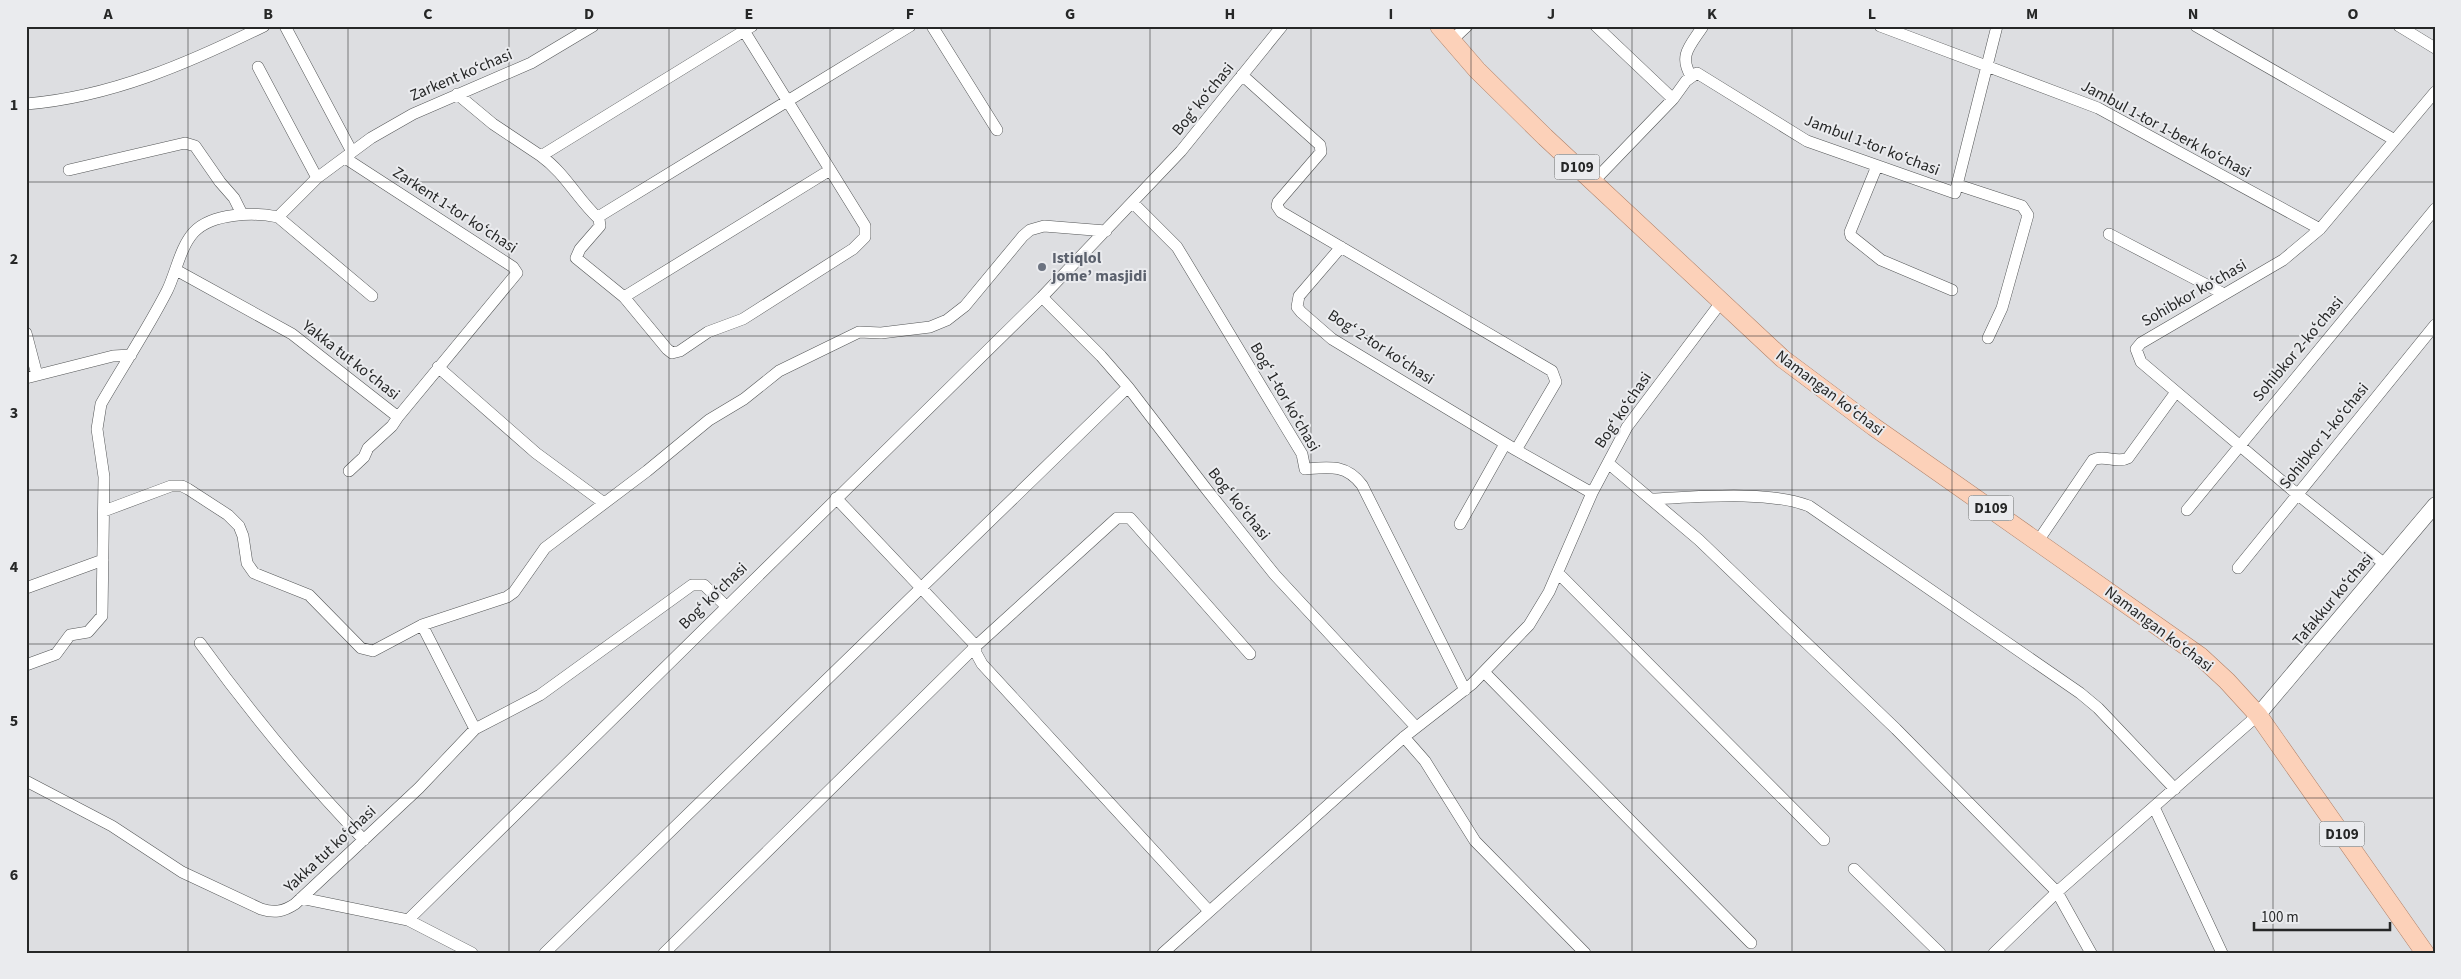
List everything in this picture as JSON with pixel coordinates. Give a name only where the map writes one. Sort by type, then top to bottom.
[{"type":"main road","name":"Namangan koʻchasi","points":[[1439,26],[1518,110],[1783,359],[1874,427],[2200,656],[2227,681],[2258,715]]},
{"type":"main road","name":"Tafakkur koʻchasi","points":[[2258,715],[2435,505]]},
{"type":"main road","name":"D109","points":[[2258,715],[2425,953]]},
{"type":"street","points":[[26,104],[78,96],[142,79],[194,60],[264,26]]},
{"type":"street","points":[[285,26],[348,155]]},
{"type":"street","name":"Zarkent koʻchasi","points":[[278,217],[317,178],[371,138],[413,114],[530,63],[593,26]]},
{"type":"street","points":[[598,217],[910,26]]},
{"type":"street","points":[[932,26],[997,130]]},
{"type":"street","name":"Bogʻ koʻchasi","points":[[408,920],[1042,297],[1181,151],[1282,26]]},
{"type":"street","points":[[1452,41],[1467,26]]},
{"type":"street","points":[[1596,26],[1673,99]]},
{"type":"street","points":[[1593,182],[1673,99],[1691,76],[1684,65],[1685,58],[1703,26]]},
{"type":"street","name":"Jambul 1-tor 1-berk koʻchasi","points":[[1880,26],[2098,108],[2320,228]]},
{"type":"street","points":[[1958,185],[1997,26]]},
{"type":"street","points":[[2196,26],[2393,139]]},
{"type":"street","points":[[2399,26],[2435,48]]},
{"type":"street","points":[[457,94],[493,124],[560,171],[590,212],[598,217],[600,226],[580,249],[576,258],[624,297],[667,350],[676,353],[708,332],[742,319],[774,301],[860,244],[865,237],[865,226],[787,101],[746,28],[541,156]]},
{"type":"street","points":[[258,67],[317,178]]},
{"type":"street","name":"Jambul 1-tor koʻchasi","points":[[1691,76],[1698,74],[1807,141],[1954,194],[1958,185],[2022,206],[2028,215],[2002,308],[1988,338]]},
{"type":"street","points":[[1242,75],[1320,145],[1322,149],[1322,152],[1278,202],[1278,209],[1552,371],[1556,382],[1516,450]]},
{"type":"street","name":"Sohibkor koʻchasi","points":[[2386,565],[2297,494],[2141,362],[2136,349],[2141,343],[2283,260],[2320,228],[2393,139],[2435,92]]},
{"type":"street","points":[[69,170],[185,143],[191,144],[195,146],[234,198],[242,214]]},
{"type":"street","name":"Zarkent 1-tor koʻchasi","points":[[348,155],[516,270],[517,276],[438,367]]},
{"type":"street","points":[[1877,166],[1850,232],[1851,236],[1881,260],[1952,290]]},
{"type":"street","points":[[624,297],[830,170]]},
{"type":"street","name":"Bogʻ 1-tor koʻchasi","points":[[1133,203],[1177,247],[1302,454],[1305,469],[1338,467],[1350,471],[1362,485],[1465,690]]},
{"type":"street","name":"Sohibkor 2-koʻchasi","points":[[2187,510],[2435,209]]},
{"type":"street","points":[[26,665],[56,654],[70,635],[88,632],[99,620],[104,610],[104,477],[98,439],[98,417],[102,404],[148,326],[194,233],[204,225],[242,214],[262,214],[278,217],[372,296]]},
{"type":"street","points":[[104,511],[171,486],[182,486],[228,515],[239,526],[243,536],[247,563],[254,573],[309,595],[364,650],[373,652],[422,625],[507,597],[514,592],[545,548],[647,471],[709,420],[744,399],[779,371],[859,332],[881,333],[930,327],[947,320],[965,306],[1030,230],[1044,226],[1106,231]]},
{"type":"street","points":[[2109,234],[2224,294]]},
{"type":"street","name":"Bogʻ 2-tor koʻchasi","points":[[1341,247],[1299,296],[1297,307],[1301,312],[1332,339],[1505,444],[1592,494]]},
{"type":"street","name":"Yakka tut koʻchasi","points":[[176,270],[292,334],[398,417],[438,367]]},
{"type":"street","name":"Bogʻ koʻchasi","points":[[1042,297],[1101,356],[1128,387],[1207,490],[1276,575],[1416,727]]},
{"type":"street","name":"Bogʻ koʻchasi","points":[[1163,953],[1404,737],[1465,690],[1529,625],[1558,573],[1592,494],[1627,427],[1722,301]]},
{"type":"street","name":"Sohibkor 1-koʻchasi","points":[[2238,568],[2435,325]]},
{"type":"street","points":[[26,334],[32,377],[113,356],[131,354]]},
{"type":"street","points":[[438,367],[536,453],[604,503]]},
{"type":"street","points":[[545,953],[1128,387]]},
{"type":"street","points":[[2038,541],[2093,460],[2098,457],[2123,460],[2128,458],[2176,392]]},
{"type":"street","points":[[349,471],[364,457],[368,448],[392,426],[398,417]]},
{"type":"street","points":[[1460,524],[1505,444]]},
{"type":"street","points":[[1608,463],[1699,540],[1896,729],[2057,892],[2090,953]]},
{"type":"street","points":[[1652,499],[1722,496],[1781,500],[1809,506],[2080,693],[2098,708],[2174,789]]},
{"type":"street","points":[[836,498],[976,646],[976,654],[982,664],[1209,911]]},
{"type":"street","points":[[664,953],[976,646],[1112,521],[1126,517],[1130,518],[1250,654]]},
{"type":"street","points":[[26,588],[103,560]]},
{"type":"street","points":[[1558,573],[1824,840]]},
{"type":"street","name":"Yakka tut koʻchasi","points":[[26,781],[112,826],[182,872],[261,909],[271,912],[282,911],[301,898],[364,840],[419,788],[475,729],[540,696],[692,585],[704,585],[726,606]]},
{"type":"street","points":[[422,625],[475,729]]},
{"type":"street","points":[[200,642],[250,711],[329,804],[364,840]]},
{"type":"street","points":[[1484,672],[1751,943]]},
{"type":"street","points":[[1994,953],[2006,948],[2057,892],[2258,715]]},
{"type":"street","points":[[1404,737],[1424,761],[1475,841],[1585,953]]},
{"type":"street","points":[[2154,807],[2222,953]]},
{"type":"street","points":[[1854,869],[1940,953]]},
{"type":"street","points":[[318,882],[320,902]]},
{"type":"street","points":[[301,898],[408,920],[472,953]]},
{"type":"place","name":"Istiqlol jome’ masjidi","points":[[1042,267]]}]
